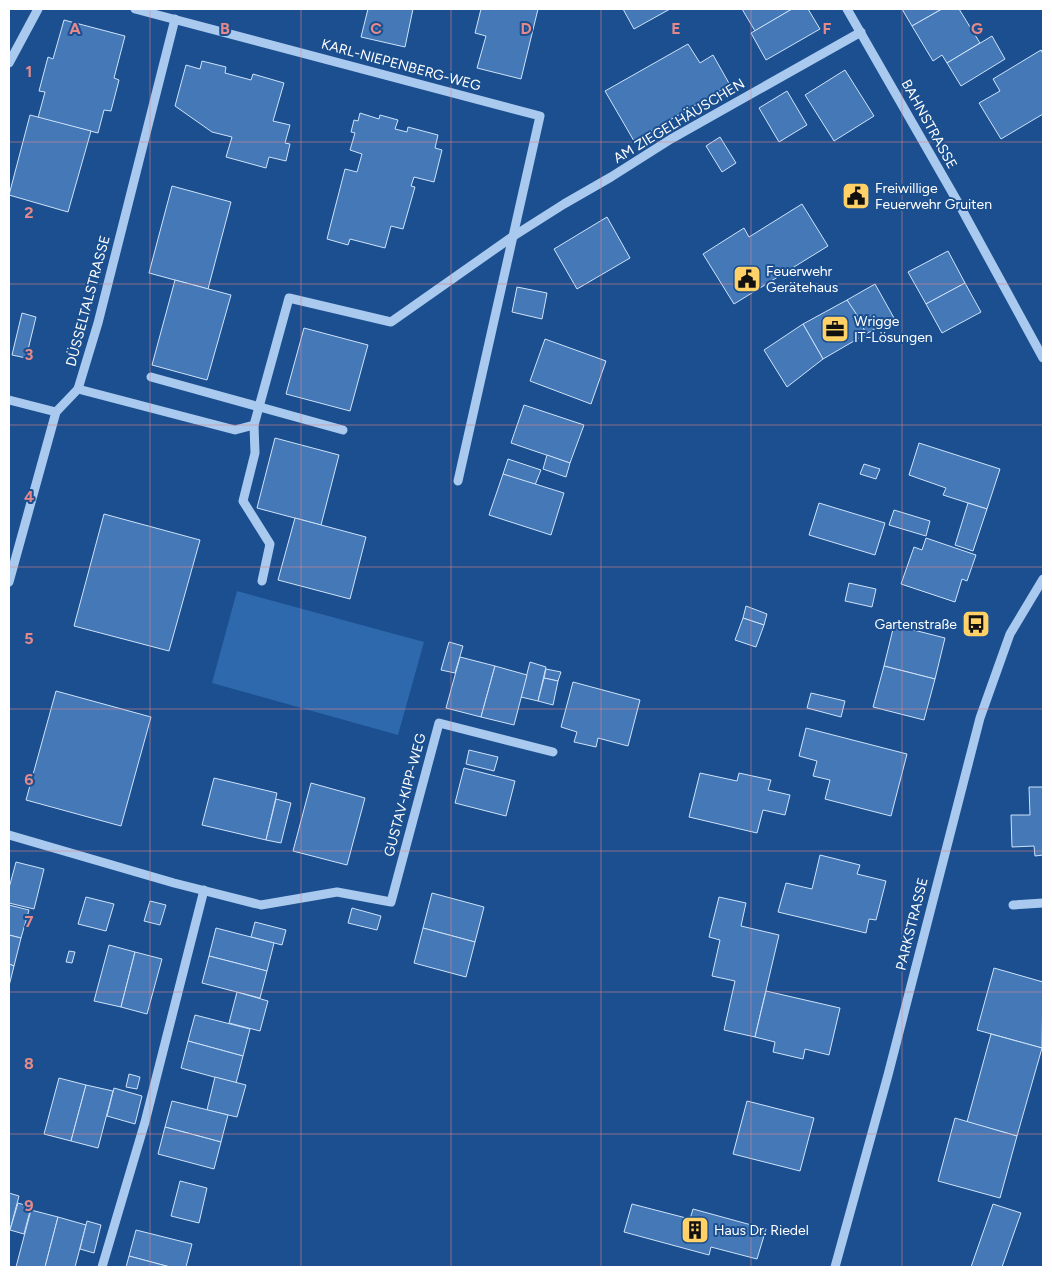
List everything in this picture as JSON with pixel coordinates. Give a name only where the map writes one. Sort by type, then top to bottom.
[{"type":"street","points":[[9,63],[38,9]]},
{"type":"street","name":"KARL-NIEPENBERG-WEG","points":[[135,9],[540,116],[512,238]]},
{"type":"street","name":"BAHNSTRASSE","points":[[847,9],[862,32],[1043,358]]},
{"type":"street","name":"DÜSSELTALSTRASSE","points":[[9,582],[11,564],[56,412],[78,389],[100,314],[175,19]]},
{"type":"street","name":"AM ZIEGELHÄUSCHEN","points":[[262,581],[270,544],[243,501],[255,453],[254,425],[289,298],[390,322],[512,238],[671,139],[862,32]]},
{"type":"street","points":[[458,482],[512,238]]},
{"type":"street","points":[[151,377],[343,430]]},
{"type":"street","points":[[78,389],[236,430],[254,425]]},
{"type":"street","points":[[9,400],[56,412]]},
{"type":"street","name":"PARKSTRASSE","points":[[835,1267],[888,1075],[980,718],[1010,634],[1043,579]]},
{"type":"street","points":[[1033,594],[1043,594]]},
{"type":"street","name":"GUSTAV-KIPP-WEG","points":[[204,890],[261,905],[337,892],[391,902],[439,723],[553,752]]},
{"type":"street","points":[[9,835],[204,890],[145,1122],[102,1267]]},
{"type":"street","points":[[1013,904],[1043,903]]},
{"type":"shaded area","points":[[237,591],[424,642],[398,735],[212,683]]},
{"type":"building","points":[[368,9],[413,9],[405,47],[361,37]]},
{"type":"building","points":[[481,9],[538,9],[521,79],[477,68],[486,36],[475,33]]},
{"type":"building","points":[[623,9],[670,9],[634,29]]},
{"type":"building","points":[[742,9],[792,9],[755,31]]},
{"type":"building","points":[[792,9],[808,9],[820,29],[766,60],[751,33]]},
{"type":"building","points":[[902,9],[939,9],[940,10],[912,26]]},
{"type":"building","points":[[942,9],[959,9],[980,43],[947,63],[942,55],[933,61],[912,26]]},
{"type":"building","points":[[64,20],[125,36],[114,78],[119,80],[111,111],[104,110],[98,133],[38,118],[45,92],[39,91],[48,57],[53,59]]},
{"type":"building","points":[[992,36],[1005,59],[961,86],[947,63]]},
{"type":"building","points":[[688,44],[700,63],[713,55],[730,85],[634,141],[605,91]]},
{"type":"building","points":[[1041,50],[1043,54],[1043,114],[1001,139],[979,103],[1000,91],[993,79]]},
{"type":"building","points":[[202,61],[226,67],[225,73],[251,80],[253,74],[284,83],[273,121],[290,125],[285,143],[290,144],[286,161],[269,157],[266,168],[226,157],[232,137],[212,132],[175,106],[186,65],[200,69]]},
{"type":"building","points":[[845,70],[874,116],[834,141],[805,95]]},
{"type":"building","points":[[787,91],[807,125],[779,142],[759,108]]},
{"type":"building","points":[[360,113],[379,119],[380,115],[398,120],[395,129],[407,132],[408,127],[438,135],[435,148],[442,150],[434,182],[414,177],[411,186],[415,187],[403,229],[391,226],[385,248],[350,239],[348,245],[327,239],[345,169],[357,172],[362,154],[350,150],[355,133],[351,132],[354,120],[358,121]]},
{"type":"building","points":[[30,115],[91,131],[68,212],[9,195]]},
{"type":"building","points":[[720,137],[736,163],[722,172],[706,146]]},
{"type":"building","points":[[172,186],[231,202],[208,289],[149,273]]},
{"type":"building","name":"Feuerwehr Gerätehaus","points":[[802,204],[828,246],[734,304],[703,254],[744,228],[749,237]]},
{"type":"building","points":[[607,217],[630,258],[577,289],[554,249]]},
{"type":"building","points":[[948,251],[965,283],[926,304],[908,272]]},
{"type":"building","points":[[175,280],[231,295],[207,380],[152,365]]},
{"type":"building","points":[[965,283],[981,312],[942,333],[926,304]]},
{"type":"building","points":[[875,284],[894,318],[866,334],[847,300]]},
{"type":"building","points":[[517,287],[547,293],[542,319],[512,312]]},
{"type":"building","name":"Wrigge IT-Lösungen","points":[[847,300],[859,318],[866,334],[823,359],[803,324]]},
{"type":"building","points":[[22,313],[36,317],[26,358],[12,355]]},
{"type":"building","points":[[803,324],[823,359],[787,387],[764,350]]},
{"type":"building","points":[[304,328],[368,345],[350,411],[286,394]]},
{"type":"building","points":[[545,339],[606,361],[591,404],[530,381]]},
{"type":"building","points":[[524,405],[584,425],[570,463],[511,443]]},
{"type":"building","points":[[275,438],[339,455],[321,525],[257,508]]},
{"type":"building","points":[[919,443],[1000,469],[987,509],[943,495],[946,488],[909,475]]},
{"type":"building","points":[[547,455],[570,463],[566,477],[543,469]]},
{"type":"building","points":[[508,459],[541,470],[535,485],[503,474]]},
{"type":"building","points":[[864,464],[880,469],[876,479],[860,474]]},
{"type":"building","points":[[503,474],[564,493],[551,535],[489,515]]},
{"type":"building","points":[[819,503],[885,523],[875,555],[809,535]]},
{"type":"building","points":[[968,503],[987,509],[973,551],[955,545]]},
{"type":"building","points":[[894,510],[930,521],[926,536],[889,525]]},
{"type":"building","points":[[104,514],[200,540],[169,651],[74,626]]},
{"type":"building","points":[[295,518],[366,537],[350,599],[278,580]]},
{"type":"building","points":[[926,538],[976,555],[967,581],[962,579],[955,602],[901,584],[914,547],[922,550]]},
{"type":"building","points":[[849,583],[876,589],[872,607],[845,601]]},
{"type":"building","points":[[746,606],[767,614],[764,625],[743,618]]},
{"type":"building","points":[[743,618],[764,625],[756,647],[735,640]]},
{"type":"building","points":[[894,625],[945,638],[935,679],[884,666]]},
{"type":"building","points":[[449,642],[463,646],[455,673],[441,670]]},
{"type":"building","points":[[460,657],[495,666],[481,717],[446,708]]},
{"type":"building","points":[[530,662],[546,667],[538,701],[521,697]]},
{"type":"building","points":[[495,666],[527,675],[514,725],[481,717]]},
{"type":"building","points":[[884,666],[935,679],[924,720],[873,707]]},
{"type":"building","points":[[546,669],[561,672],[558,681],[544,678]]},
{"type":"building","points":[[544,678],[558,681],[553,705],[538,701]]},
{"type":"building","points":[[573,682],[640,700],[628,746],[598,738],[596,747],[574,742],[577,732],[561,727]]},
{"type":"building","points":[[56,691],[151,717],[121,826],[26,800]]},
{"type":"building","points":[[811,693],[845,701],[841,717],[807,708]]},
{"type":"building","points":[[806,728],[907,754],[891,816],[825,799],[830,780],[813,776],[817,761],[799,756]]},
{"type":"building","points":[[469,750],[498,757],[494,771],[466,764]]},
{"type":"building","points":[[464,768],[515,781],[506,816],[455,803]]},
{"type":"building","points":[[700,773],[737,781],[739,773],[771,780],[768,790],[790,795],[785,815],[763,810],[757,833],[689,817]]},
{"type":"building","points":[[214,778],[277,793],[266,840],[202,825]]},
{"type":"building","points":[[311,783],[365,798],[347,865],[293,851]]},
{"type":"building","points":[[1029,787],[1043,787],[1043,855],[1035,856],[1034,846],[1012,847],[1011,815],[1030,815]]},
{"type":"building","points":[[276,799],[291,803],[281,843],[266,840]]},
{"type":"building","points":[[820,855],[860,865],[857,874],[886,881],[876,920],[869,919],[866,933],[778,912],[786,883],[812,889]]},
{"type":"building","points":[[16,862],[44,869],[34,909],[9,903],[9,888]]},
{"type":"building","points":[[432,893],[484,907],[475,942],[423,928]]},
{"type":"building","points":[[86,897],[114,904],[106,931],[78,924]]},
{"type":"building","points":[[719,897],[746,903],[741,926],[779,935],[755,1037],[724,1030],[735,981],[712,976],[720,940],[709,937]]},
{"type":"building","points":[[150,901],[166,905],[160,925],[144,921]]},
{"type":"building","points":[[9,905],[29,910],[21,938],[9,935]]},
{"type":"building","points":[[352,908],[381,916],[377,930],[348,923]]},
{"type":"building","points":[[255,922],[286,930],[282,945],[251,937]]},
{"type":"building","points":[[216,928],[274,943],[267,971],[209,956]]},
{"type":"building","points":[[423,928],[475,942],[466,977],[414,963]]},
{"type":"building","points":[[9,935],[21,938],[14,966],[9,964]]},
{"type":"building","points":[[109,945],[135,952],[121,1007],[94,1001]]},
{"type":"building","points":[[69,951],[75,952],[72,963],[66,962]]},
{"type":"building","points":[[135,952],[162,959],[147,1014],[121,1007]]},
{"type":"building","points":[[209,956],[267,971],[260,998],[202,983]]},
{"type":"building","points":[[9,964],[14,966],[9,986]]},
{"type":"building","points":[[994,968],[1043,982],[1042,1048],[977,1030]]},
{"type":"building","points":[[766,991],[840,1008],[829,1055],[805,1049],[803,1059],[773,1052],[775,1042],[755,1037]]},
{"type":"building","points":[[237,992],[268,1001],[260,1031],[229,1023]]},
{"type":"building","points":[[195,1015],[250,1029],[243,1056],[188,1041]]},
{"type":"building","points":[[991,1034],[1042,1048],[1017,1136],[967,1122]]},
{"type":"building","points":[[188,1041],[243,1056],[236,1083],[181,1068]]},
{"type":"building","points":[[129,1074],[140,1077],[137,1089],[126,1087]]},
{"type":"building","points":[[215,1077],[246,1085],[237,1117],[207,1110]]},
{"type":"building","points":[[59,1078],[86,1085],[71,1141],[44,1134]]},
{"type":"building","points":[[86,1085],[113,1091],[98,1148],[71,1141]]},
{"type":"building","points":[[114,1088],[142,1096],[135,1124],[107,1116]]},
{"type":"building","points":[[172,1101],[228,1115],[221,1142],[165,1127]]},
{"type":"building","points":[[747,1101],[814,1118],[800,1171],[733,1154]]},
{"type":"building","points":[[955,1118],[1017,1136],[1000,1198],[938,1181]]},
{"type":"building","points":[[165,1127],[221,1142],[214,1169],[158,1154]]},
{"type":"building","points":[[180,1181],[207,1188],[199,1223],[171,1216]]},
{"type":"building","points":[[9,1193],[19,1196],[10,1230],[9,1230]]},
{"type":"building","points":[[18,1203],[31,1207],[24,1234],[10,1230]]},
{"type":"building","name":"Haus Dr. Riedel","points":[[632,1204],[690,1219],[693,1209],[766,1229],[757,1259],[711,1247],[709,1255],[624,1232]]},
{"type":"building","points":[[993,1204],[1021,1213],[1002,1267],[971,1267]]},
{"type":"building","points":[[31,1210],[58,1217],[45,1267],[16,1267]]},
{"type":"building","points":[[58,1217],[86,1225],[75,1267],[45,1267]]},
{"type":"building","points":[[87,1221],[101,1225],[94,1253],[80,1249]]},
{"type":"building","points":[[136,1230],[192,1244],[186,1267],[170,1267],[129,1256]]},
{"type":"building","points":[[129,1256],[170,1267],[126,1267]]},
{"type":"place","name":"Freiwillige Feuerwehr Gruiten","points":[[856,196]]},
{"type":"place","name":"Feuerwehr Gerätehaus","points":[[747,279]]},
{"type":"place","name":"Wrigge IT-Lösungen","points":[[835,329]]},
{"type":"place","name":"Gartenstraße","points":[[976,624]]},
{"type":"place","name":"Haus Dr. Riedel","points":[[695,1230]]}]
